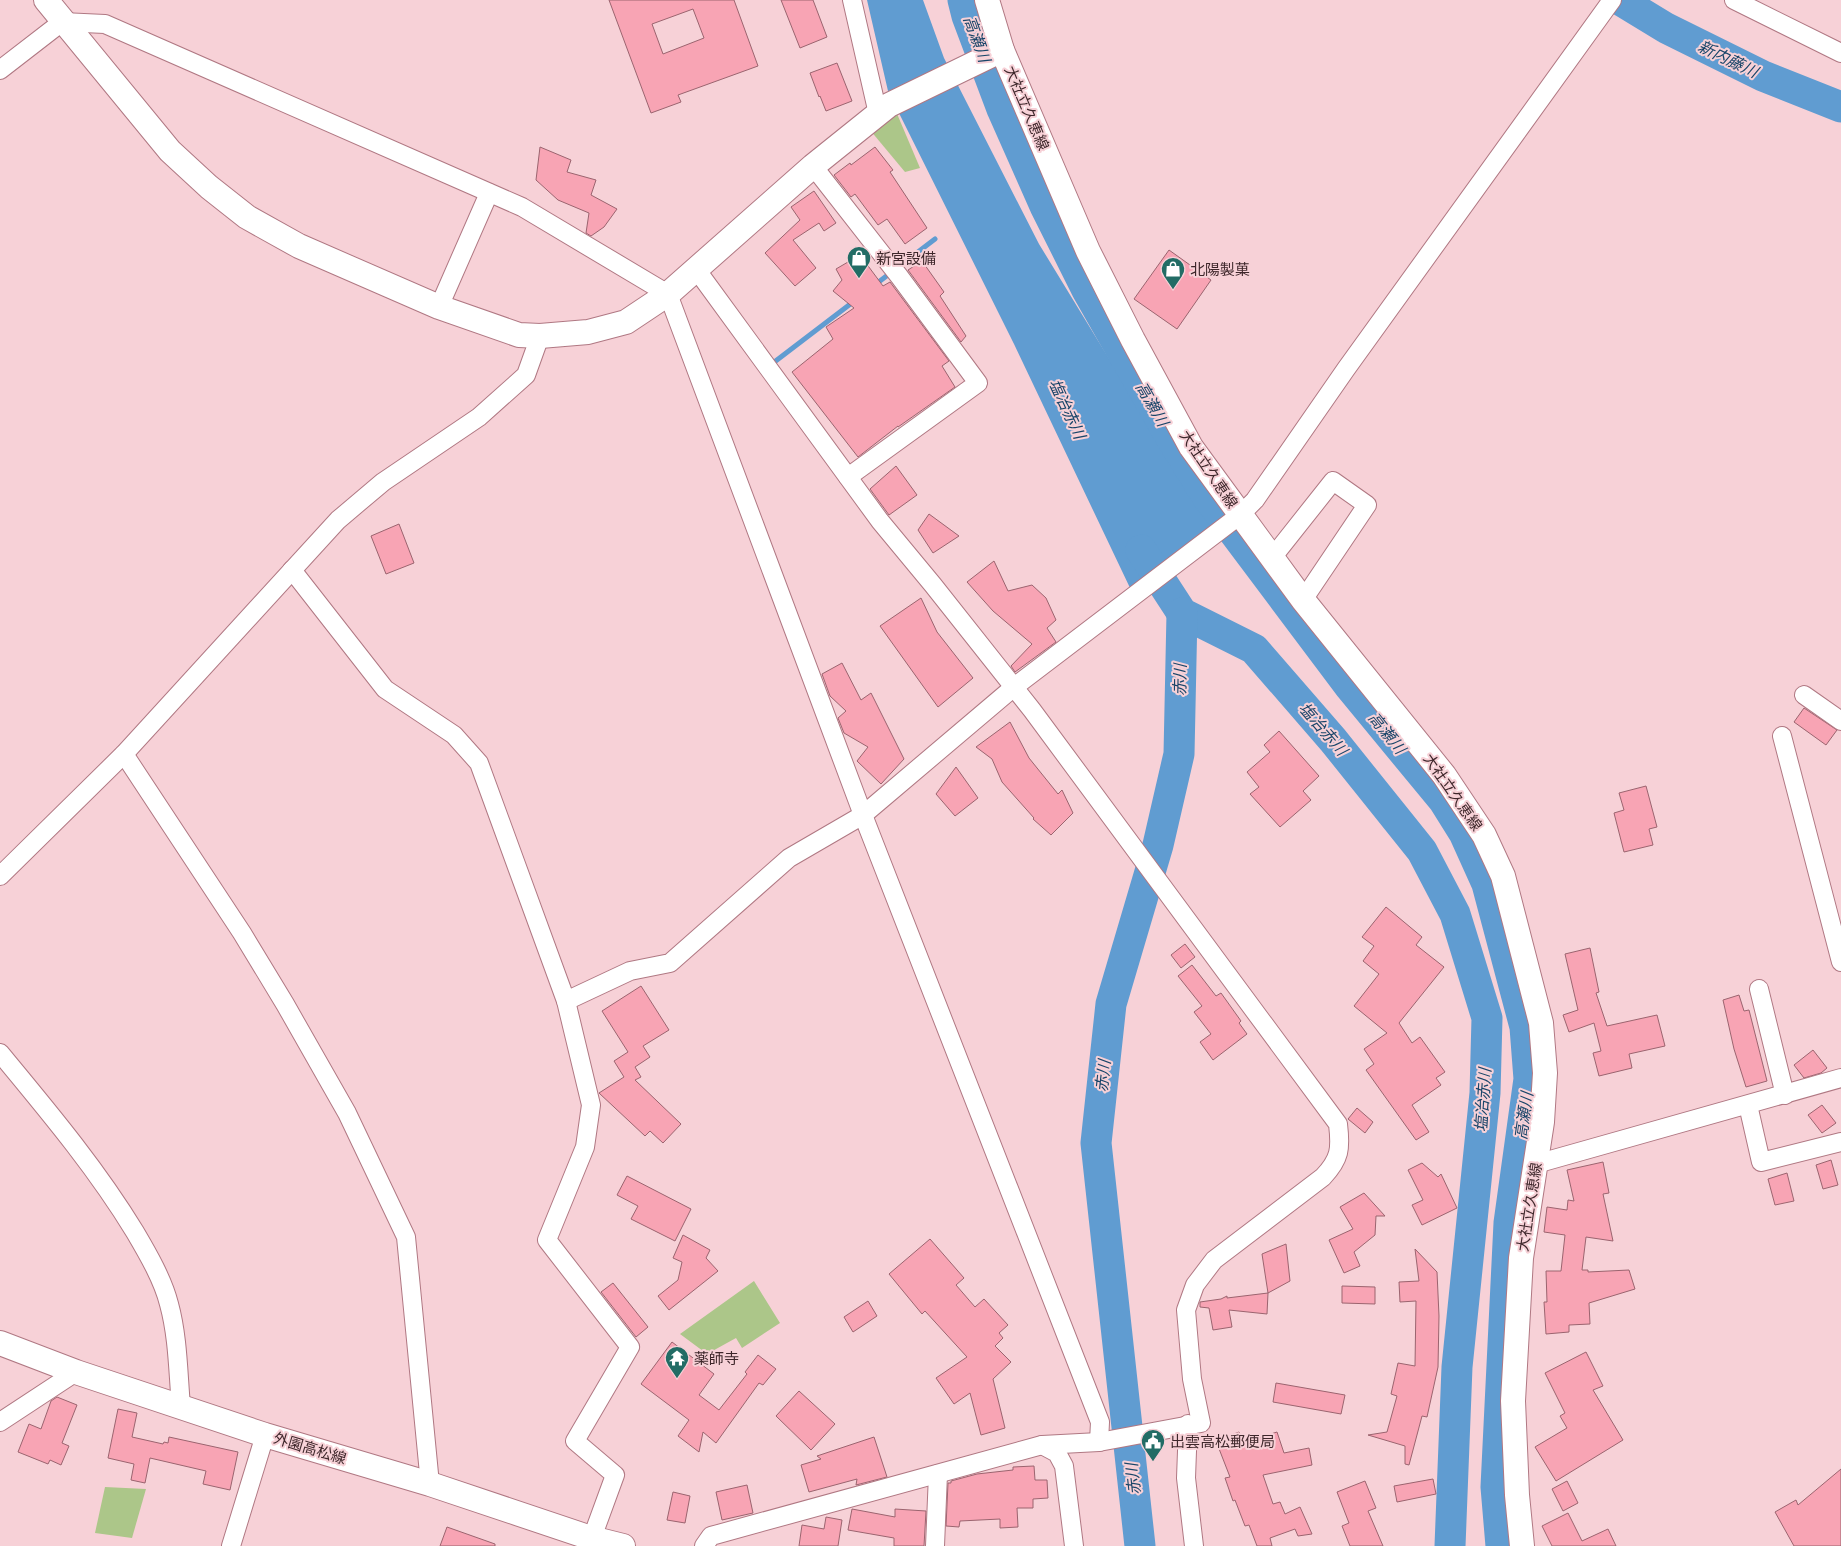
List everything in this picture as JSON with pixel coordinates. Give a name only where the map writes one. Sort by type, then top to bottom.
[{"type":"main road","points":[[46,0],[62,22],[170,151],[209,187],[247,217],[299,246],[439,307],[519,335],[540,336],[588,332],[626,322],[668,294],[813,166],[884,109],[966,66],[1002,50]]},
{"type":"main road","name":"大社立久恵線","points":[[987,0],[1002,50],[1088,251],[1133,340],[1191,447],[1303,600],[1444,775],[1484,835],[1503,876],[1541,1022],[1545,1073],[1542,1122],[1521,1258],[1513,1401],[1517,1495],[1522,1546]]},
{"type":"main road","name":"外園高松線","points":[[0,1343],[76,1372],[265,1435],[430,1484],[590,1542],[622,1546]]},
{"type":"street","points":[[852,0],[884,109]]},
{"type":"street","points":[[566,1001],[630,970],[670,963],[789,858],[863,815],[1014,687],[1240,515],[1255,500],[1351,361],[1612,0]]},
{"type":"street","points":[[1734,0],[1841,53]]},
{"type":"street","points":[[0,70],[62,22],[105,24],[522,207],[668,294],[863,815],[1100,1422],[1099,1442]]},
{"type":"street","points":[[813,166],[899,276],[978,383],[848,477]]},
{"type":"street","points":[[439,307],[489,193]]},
{"type":"street","points":[[696,269],[880,521],[1014,687],[1338,1124],[1340,1141],[1335,1164],[1323,1177],[1214,1260],[1195,1285],[1186,1310],[1192,1379],[1201,1423],[1099,1442],[1042,1445],[711,1536],[704,1546]]},
{"type":"street","points":[[0,876],[124,754],[338,520],[383,482],[468,425],[526,375],[540,336]]},
{"type":"street","points":[[1272,558],[1333,481],[1367,505],[1303,600]]},
{"type":"street","points":[[292,570],[385,689],[454,735],[479,763],[566,1001],[591,1105],[585,1146],[546,1240],[630,1347],[575,1442],[614,1475],[590,1542]]},
{"type":"street","points":[[1804,696],[1841,720]]},
{"type":"street","points":[[1782,736],[1841,962]]},
{"type":"street","points":[[124,754],[242,934],[285,1004],[347,1113],[406,1237],[430,1484]]},
{"type":"street","points":[[1759,990],[1785,1095]]},
{"type":"street","points":[[0,1053],[62,1128],[116,1200],[150,1258],[169,1303],[174,1332],[180,1406]]},
{"type":"street","points":[[1536,1164],[1841,1078]]},
{"type":"street","points":[[1748,1105],[1762,1162],[1841,1142]]},
{"type":"street","points":[[0,1422],[76,1372]]},
{"type":"street","points":[[1188,1424],[1186,1478],[1194,1546]]},
{"type":"street","points":[[231,1546],[265,1435]]},
{"type":"street","points":[[1042,1445],[1057,1453],[1064,1466],[1074,1546]]},
{"type":"street","points":[[936,1546],[938,1474]]},
{"type":"green space","points":[[895,109],[920,168],[905,172],[865,124]]},
{"type":"green space","points":[[754,1281],[780,1323],[742,1348],[736,1338],[707,1354],[680,1334]]},
{"type":"green space","points":[[105,1487],[146,1489],[132,1538],[95,1533]]},
{"type":"water","points":[[867,0],[923,0],[944,58],[1039,244],[1213,529],[1131,590],[1014,344],[888,91]]},
{"type":"building","points":[[609,0],[734,0],[758,66],[678,95],[681,102],[651,113]],"holes":[[[693,9],[704,38],[663,54],[652,24]]]},
{"type":"building","points":[[781,0],[813,0],[827,37],[800,48]]},
{"type":"building","points":[[837,63],[852,101],[826,111],[810,73]]},
{"type":"building","points":[[540,147],[571,160],[567,172],[596,180],[591,195],[617,209],[604,227],[591,236],[586,233],[589,213],[558,200],[536,180]]},
{"type":"building","points":[[875,147],[893,170],[890,172],[927,228],[905,244],[887,219],[878,225],[855,194],[851,197],[834,175]]},
{"type":"building","points":[[814,191],[836,223],[824,231],[819,223],[793,240],[816,268],[795,286],[765,253],[800,220],[791,207]]},
{"type":"building","name":"北陽製菓","points":[[1169,250],[1211,280],[1177,329],[1134,299]]},
{"type":"building","points":[[860,255],[883,286],[890,282],[949,361],[942,366],[955,387],[898,426],[858,457],[792,372],[833,339],[826,327],[854,308],[833,291],[842,280],[836,269]]},
{"type":"building","points":[[922,261],[944,292],[940,296],[966,336],[961,342],[908,270]]},
{"type":"building","points":[[896,466],[917,495],[889,515],[870,489]]},
{"type":"building","points":[[929,514],[959,536],[933,553],[918,530]]},
{"type":"building","points":[[399,524],[414,563],[386,574],[371,536]]},
{"type":"building","points":[[994,561],[1008,591],[1032,585],[1046,598],[1056,620],[1047,628],[1056,642],[1015,672],[1011,666],[1032,644],[993,611],[967,582]]},
{"type":"building","points":[[921,598],[937,632],[973,678],[938,707],[880,626]]},
{"type":"building","points":[[842,663],[861,700],[871,693],[904,759],[881,784],[857,761],[868,747],[844,733],[838,718],[846,711],[830,696],[822,674]]},
{"type":"building","points":[[1804,708],[1837,730],[1826,745],[1794,722]]},
{"type":"building","points":[[1010,722],[1029,758],[1058,794],[1062,790],[1073,813],[1051,835],[1033,819],[1002,782],[992,759],[976,747]]},
{"type":"building","points":[[1279,731],[1319,776],[1303,791],[1311,800],[1280,827],[1250,794],[1259,787],[1247,772],[1270,752],[1264,745]]},
{"type":"building","points":[[956,767],[978,798],[955,816],[936,794]]},
{"type":"building","points":[[1646,786],[1657,827],[1649,829],[1653,845],[1624,852],[1614,813],[1624,810],[1619,793]]},
{"type":"building","points":[[1386,907],[1422,937],[1416,945],[1444,967],[1399,1023],[1412,1043],[1420,1037],[1445,1072],[1436,1078],[1441,1085],[1412,1105],[1429,1132],[1416,1140],[1366,1070],[1374,1064],[1364,1049],[1387,1033],[1354,1006],[1379,974],[1363,961],[1374,946],[1362,937]]},
{"type":"building","points":[[1185,944],[1195,957],[1181,968],[1171,955]]},
{"type":"building","points":[[1590,948],[1599,992],[1596,993],[1607,1026],[1657,1015],[1665,1046],[1629,1054],[1632,1068],[1599,1076],[1593,1053],[1601,1051],[1594,1023],[1569,1032],[1563,1015],[1578,1010],[1565,954]]},
{"type":"building","points":[[1192,965],[1216,996],[1221,993],[1241,1021],[1239,1023],[1247,1034],[1213,1060],[1200,1042],[1211,1034],[1194,1012],[1202,1006],[1178,976]]},
{"type":"building","points":[[641,986],[669,1030],[643,1046],[650,1057],[635,1067],[641,1077],[635,1080],[681,1124],[663,1143],[650,1131],[645,1136],[599,1093],[624,1077],[614,1061],[628,1052],[602,1011]]},
{"type":"building","points":[[1739,995],[1744,1011],[1749,1010],[1767,1081],[1746,1087],[1734,1049],[1723,1000]]},
{"type":"building","points":[[1813,1050],[1827,1068],[1821,1073],[1804,1078],[1794,1065]]},
{"type":"building","points":[[1822,1105],[1836,1123],[1822,1133],[1808,1115]]},
{"type":"building","points":[[1357,1108],[1373,1122],[1365,1133],[1348,1119]]},
{"type":"building","points":[[1831,1160],[1838,1185],[1823,1189],[1816,1165]]},
{"type":"building","points":[[1603,1162],[1609,1193],[1603,1194],[1613,1241],[1586,1237],[1582,1270],[1588,1270],[1588,1272],[1629,1270],[1635,1289],[1589,1303],[1590,1324],[1569,1325],[1569,1332],[1546,1334],[1544,1302],[1547,1302],[1546,1271],[1561,1271],[1565,1235],[1544,1232],[1547,1207],[1567,1210],[1568,1200],[1574,1201],[1567,1170]]},
{"type":"building","points":[[1422,1163],[1438,1177],[1441,1174],[1457,1208],[1422,1225],[1412,1205],[1423,1200],[1408,1170]]},
{"type":"building","points":[[1787,1173],[1794,1201],[1775,1205],[1768,1179]]},
{"type":"building","points":[[627,1176],[691,1209],[675,1241],[631,1219],[638,1206],[617,1195]]},
{"type":"building","points":[[1364,1193],[1385,1216],[1376,1216],[1375,1235],[1354,1252],[1360,1266],[1344,1273],[1329,1240],[1353,1229],[1340,1207]]},
{"type":"building","points":[[683,1235],[710,1250],[706,1258],[718,1271],[669,1310],[658,1296],[678,1280],[682,1262],[673,1258]]},
{"type":"building","points":[[930,1239],[964,1278],[956,1285],[975,1307],[984,1299],[1008,1325],[999,1333],[1003,1338],[995,1346],[1011,1362],[993,1379],[1005,1428],[981,1435],[970,1393],[954,1404],[936,1378],[967,1357],[925,1311],[922,1314],[889,1274]]},
{"type":"building","points":[[1286,1244],[1290,1281],[1268,1293],[1262,1254]]},
{"type":"building","points":[[1415,1249],[1437,1272],[1439,1316],[1438,1367],[1427,1417],[1422,1416],[1409,1465],[1405,1464],[1405,1446],[1368,1435],[1387,1432],[1397,1396],[1391,1394],[1398,1363],[1415,1366],[1416,1301],[1400,1302],[1399,1282],[1419,1281]]},
{"type":"building","points":[[613,1283],[648,1327],[636,1337],[601,1292]]},
{"type":"building","points":[[1342,1286],[1375,1287],[1375,1304],[1342,1303]]},
{"type":"building","points":[[1268,1293],[1267,1314],[1229,1310],[1232,1327],[1213,1330],[1209,1308],[1200,1307],[1200,1302],[1221,1299],[1227,1296],[1227,1298]]},
{"type":"building","points":[[868,1301],[877,1316],[853,1332],[844,1317]]},
{"type":"building","points":[[672,1342],[714,1374],[699,1395],[719,1410],[747,1374],[745,1372],[758,1355],[776,1369],[763,1385],[759,1383],[716,1443],[703,1432],[699,1452],[678,1436],[689,1420],[641,1384]]},
{"type":"building","points":[[1586,1352],[1603,1386],[1593,1390],[1623,1440],[1556,1481],[1535,1447],[1567,1428],[1560,1416],[1565,1413],[1545,1373]]},
{"type":"building","points":[[1276,1383],[1345,1395],[1341,1414],[1273,1402]]},
{"type":"building","points":[[799,1391],[835,1424],[811,1450],[776,1416]]},
{"type":"building","points":[[57,1397],[77,1405],[62,1443],[69,1446],[61,1465],[50,1460],[48,1464],[18,1452],[29,1424],[41,1429],[51,1401]]},
{"type":"building","points":[[118,1409],[137,1413],[132,1437],[163,1444],[164,1442],[168,1443],[169,1437],[238,1452],[230,1490],[203,1484],[206,1471],[150,1458],[145,1483],[131,1480],[134,1464],[108,1458]]},
{"type":"building","points":[[1239,1432],[1243,1443],[1277,1432],[1284,1453],[1309,1448],[1312,1465],[1263,1475],[1273,1504],[1280,1502],[1285,1514],[1300,1507],[1312,1534],[1298,1536],[1295,1529],[1270,1538],[1272,1546],[1257,1546],[1249,1525],[1245,1526],[1235,1500],[1233,1501],[1225,1478],[1230,1477],[1216,1441]]},
{"type":"building","points":[[874,1437],[887,1477],[856,1485],[857,1479],[809,1492],[801,1465],[821,1459],[817,1456]]},
{"type":"building","points":[[1034,1466],[1035,1480],[1047,1480],[1048,1498],[1033,1499],[1033,1508],[1017,1508],[1018,1527],[1000,1528],[1000,1519],[960,1521],[959,1527],[946,1526],[948,1483],[977,1474],[1013,1470],[1013,1467]]},
{"type":"building","points":[[1841,1469],[1841,1546],[1794,1546],[1775,1512],[1796,1500],[1798,1505]]},
{"type":"building","points":[[1433,1479],[1436,1494],[1397,1502],[1394,1486]]},
{"type":"building","points":[[1365,1481],[1376,1508],[1368,1511],[1383,1546],[1350,1546],[1342,1526],[1349,1523],[1337,1492]]},
{"type":"building","points":[[1567,1481],[1578,1503],[1563,1511],[1552,1489]]},
{"type":"building","points":[[747,1485],[753,1513],[722,1520],[716,1492]]},
{"type":"building","points":[[673,1492],[690,1496],[685,1523],[667,1520]]},
{"type":"building","points":[[852,1509],[895,1517],[895,1509],[926,1511],[924,1546],[894,1546],[894,1538],[848,1530]]},
{"type":"building","points":[[1568,1513],[1582,1541],[1608,1529],[1616,1546],[1552,1546],[1542,1526]]},
{"type":"building","points":[[826,1517],[842,1520],[838,1546],[799,1546],[802,1525],[824,1529]]},
{"type":"building","points":[[447,1527],[495,1544],[495,1546],[440,1546]]},
{"type":"waterway","name":"高瀬川","points":[[963,0],[967,16],[1002,109],[1045,206],[1087,290],[1173,441],[1206,495],[1350,687],[1444,801],[1464,833],[1487,884],[1525,1027],[1529,1079],[1509,1223],[1496,1487],[1501,1546]]},
{"type":"waterway","name":"新内藤川","points":[[1620,0],[1666,28],[1763,76],[1841,107]]},
{"type":"waterway","points":[[876,284],[935,239]]},
{"type":"waterway","points":[[773,363],[853,302]]},
{"type":"waterway","name":"塩冶赤川","points":[[1141,550],[1182,613],[1254,649],[1333,740],[1422,851],[1455,914],[1487,1018],[1485,1093],[1457,1367],[1450,1546]]},
{"type":"waterway","name":"赤川","points":[[1140,1546],[1096,1143],[1111,1004],[1158,845],[1179,754],[1182,613]]},
{"type":"place","name":"新宮設備","points":[[859,279]]},
{"type":"place","name":"北陽製菓","points":[[1173,290]]},
{"type":"place","name":"薬師寺","points":[[677,1379]]},
{"type":"place","name":"出雲高松郵便局","points":[[1153,1462]]}]
